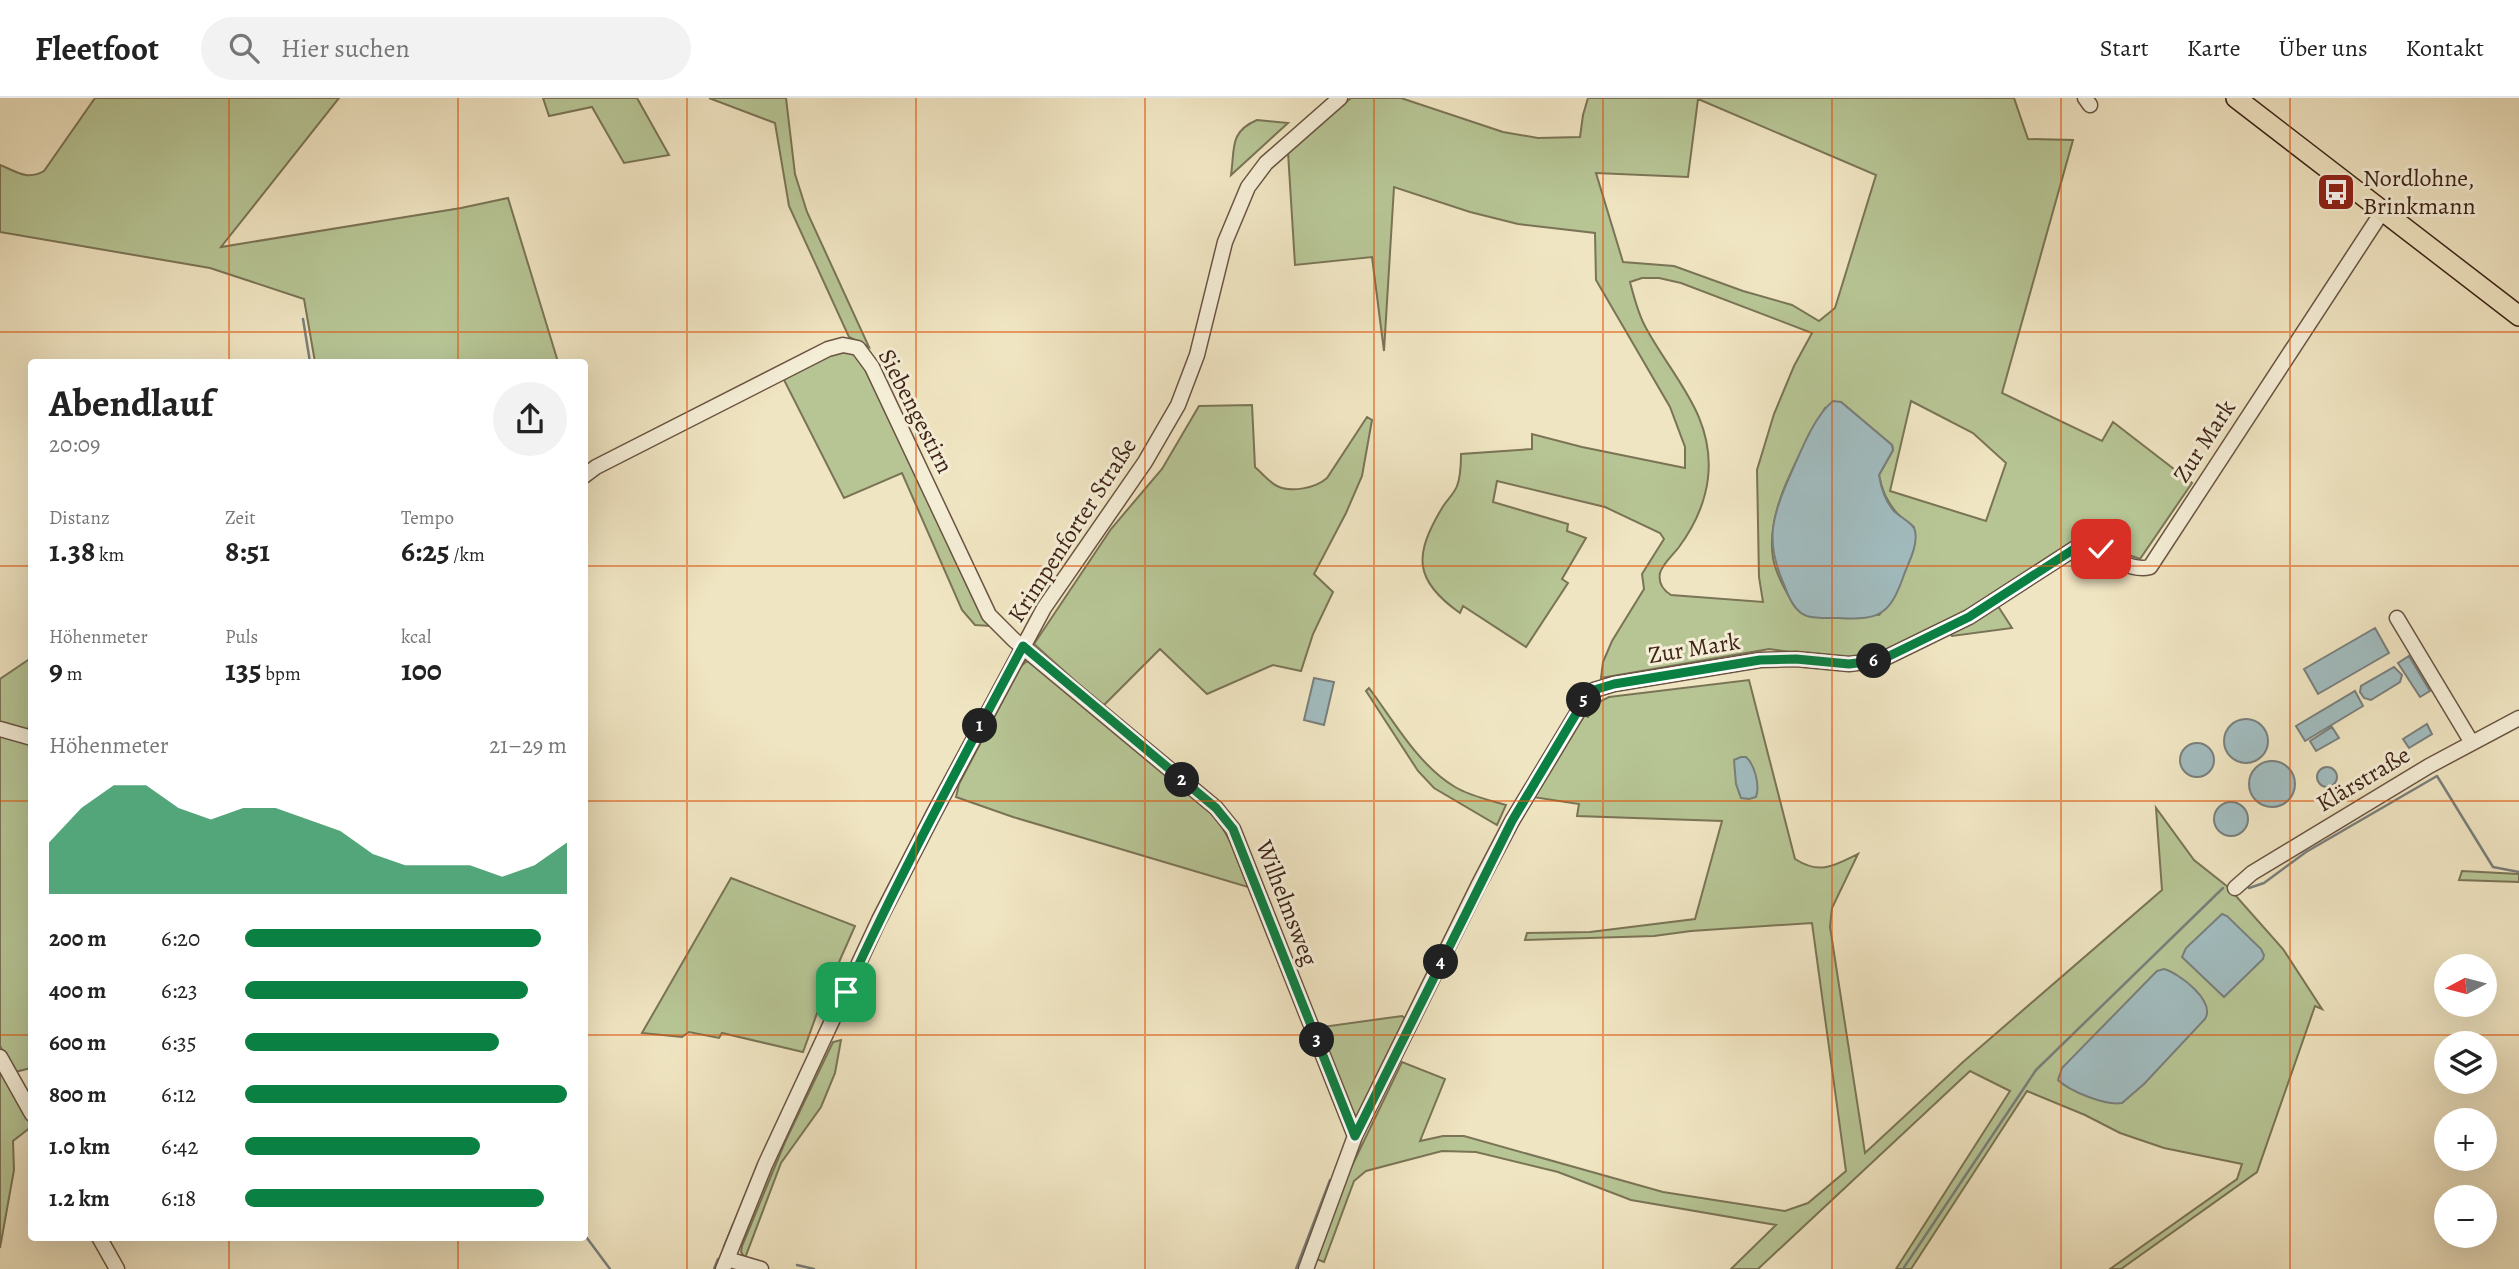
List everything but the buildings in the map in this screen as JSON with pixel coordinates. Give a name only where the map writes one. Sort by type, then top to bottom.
[{"type":"main road","points":[[2236,98],[2384,209],[2519,316]]},
{"type":"street","name":"Krimpenforter Straße","points":[[725,1264],[765,1165],[879,920],[1023,646],[1044,608],[1144,462],[1178,405],[1197,355],[1225,242],[1248,187],[1266,163],[1340,98]]},
{"type":"street","name":"Zur Mark","points":[[1306,1269],[1355,1136],[1512,821],[1585,699],[1594,690],[1614,684],[1760,660],[1796,659],[1849,664],[1881,660],[1969,617],[2088,540],[2114,558],[2132,566],[2141,569],[2150,567],[2384,209]]},
{"type":"street","name":"Siebengestirn","points":[[588,473],[828,349],[843,345],[858,348],[872,368],[989,615],[1000,628],[1023,646]]},
{"type":"street","points":[[2397,618],[2472,743]]},
{"type":"street","name":"Wilhelmsweg","points":[[1023,646],[1216,808],[1233,829],[1355,1136]]},
{"type":"street","name":"Klärstraße","points":[[2235,888],[2252,873],[2429,766],[2519,718]]},
{"type":"street","points":[[0,730],[28,737]]},
{"type":"street","points":[[0,1057],[28,1107]]},
{"type":"street","points":[[101,1241],[117,1269]]},
{"type":"street","points":[[725,1264],[761,1269]]},
{"type":"green space","points":[[95,98],[339,98],[221,247],[508,198],[557,359],[314,359],[304,299],[210,268],[0,232],[0,165],[27,175],[44,171]]},
{"type":"green space","points":[[543,98],[637,98],[669,155],[624,163],[592,107],[549,116]]},
{"type":"green space","points":[[709,98],[786,98],[795,174],[807,212],[869,347],[849,337],[789,206],[775,123]]},
{"type":"green space","points":[[1351,98],[1401,98],[1503,132],[1538,138],[1580,137],[1588,98],[2014,98],[2028,139],[2073,140],[2002,393],[2102,441],[2113,422],[2192,483],[2140,559],[2089,536],[1966,613],[1877,657],[1832,658],[1769,649],[1601,678],[1603,662],[1612,641],[1644,589],[1642,574],[1664,539],[1660,533],[1605,507],[1497,481],[1493,502],[1568,524],[1567,531],[1586,538],[1562,579],[1568,583],[1526,647],[1463,606],[1460,613],[1433,589],[1423,566],[1426,540],[1458,482],[1461,454],[1532,449],[1532,434],[1685,468],[1685,447],[1670,407],[1596,280],[1595,233],[1518,224],[1470,212],[1394,187],[1384,351],[1372,257],[1295,265],[1288,152]],"holes":[[[1698,99],[1876,175],[1835,308],[1819,321],[1792,305],[1674,266],[1623,262],[1596,173],[1688,177]],[[1642,278],[1659,278],[1681,283],[1812,333],[1794,366],[1774,414],[1757,470],[1759,577],[1763,602],[1671,595],[1660,583],[1661,569],[1684,540],[1701,506],[1708,478],[1708,456],[1699,416],[1643,323],[1630,282]],[[1911,401],[1973,433],[2006,463],[1986,521],[1890,491]],[[1841,402],[1892,445],[1893,450],[1879,475],[1881,483],[1895,511],[1914,527],[1899,585],[1879,615],[1795,607],[1774,564],[1772,539],[1780,500],[1796,461],[1825,408]]]},
{"type":"green space","points":[[1257,120],[1288,123],[1231,175],[1235,142],[1242,130]]},
{"type":"green space","points":[[856,351],[863,360],[990,626],[975,625],[962,610],[902,473],[844,498],[782,376],[829,353]]},
{"type":"green space","points":[[1252,405],[1255,467],[1274,484],[1289,489],[1310,487],[1327,478],[1367,417],[1372,420],[1362,476],[1314,574],[1333,592],[1313,634],[1301,671],[1273,665],[1207,694],[1160,649],[1103,706],[1034,644],[1111,529],[1162,469],[1199,406]]},
{"type":"green space","points":[[1996,603],[2012,628],[1952,636],[1948,631]]},
{"type":"green space","points":[[28,660],[28,732],[0,725],[0,679]]},
{"type":"green space","points":[[1027,661],[1038,667],[1209,811],[1228,837],[1248,887],[1013,817],[956,797],[959,784],[1021,666]]},
{"type":"green space","points":[[1749,680],[1795,859],[1820,868],[1858,854],[1832,908],[1830,927],[1865,1153],[1963,1062],[2162,890],[2156,808],[2194,860],[2228,887],[2283,949],[2322,1009],[2315,1006],[2257,1172],[2121,1269],[2110,1269],[2237,1179],[2242,1164],[2164,1148],[2120,1133],[2027,1091],[1911,1269],[1896,1269],[2010,1091],[1970,1071],[1758,1269],[1731,1269],[1776,1225],[1631,1200],[1558,1172],[1476,1152],[1442,1151],[1366,1171],[1354,1181],[1324,1262],[1316,1259],[1347,1176],[1402,1062],[1445,1079],[1420,1141],[1443,1136],[1464,1136],[1663,1192],[1785,1211],[1808,1203],[1846,1171],[1812,923],[1654,936],[1525,940],[1527,933],[1590,932],[1695,919],[1722,821],[1577,816],[1579,804],[1533,797],[1581,714],[1588,717],[1595,704],[1609,697]]},
{"type":"green space","points":[[1369,688],[1429,767],[1467,793],[1506,805],[1497,825],[1434,788],[1418,771],[1366,691]]},
{"type":"green space","points":[[0,736],[28,742],[28,1069],[15,1072],[0,1046]]},
{"type":"green space","points":[[2462,871],[2519,874],[2519,882],[2459,880]]},
{"type":"green space","points":[[731,878],[855,926],[820,1005],[803,1052],[722,1033],[719,1038],[689,1032],[682,1037],[642,1033]]},
{"type":"green space","points":[[1402,1016],[1406,1019],[1360,1116],[1349,1114],[1315,1028]]},
{"type":"green space","points":[[841,1040],[835,1073],[821,1107],[781,1163],[745,1258],[741,1252],[742,1246],[785,1142],[833,1042]]},
{"type":"green space","points":[[0,1066],[28,1115],[28,1129],[13,1141],[14,1170],[0,1248]]},
{"type":"water","points":[[1833,401],[1841,402],[1892,445],[1893,450],[1879,475],[1882,489],[1893,510],[1912,525],[1915,531],[1913,552],[1895,597],[1882,612],[1865,618],[1815,618],[1799,611],[1779,572],[1773,545],[1777,508],[1788,480],[1813,427]]},
{"type":"water","points":[[2375,628],[2389,653],[2318,694],[2304,669]]},
{"type":"water","points":[[2409,656],[2430,691],[2420,697],[2398,663]]},
{"type":"water","points":[[2394,667],[2402,675],[2400,682],[2371,700],[2364,698],[2360,692],[2361,686]]},
{"type":"water","points":[[1314,678],[1334,682],[1324,725],[1304,720]]},
{"type":"water","points":[[2355,691],[2363,706],[2305,741],[2296,726]]},
{"type":"water","points":[[2246,719],[2255,720],[2262,725],[2267,732],[2267,750],[2262,757],[2255,762],[2246,763],[2237,762],[2230,757],[2225,750],[2224,741],[2225,732],[2230,725],[2237,720]]},
{"type":"water","points":[[2427,724],[2432,734],[2409,748],[2403,739]]},
{"type":"water","points":[[2332,727],[2339,738],[2316,751],[2310,741]]},
{"type":"water","points":[[2197,743],[2209,748],[2214,760],[2209,772],[2197,777],[2185,772],[2180,760],[2185,748]]},
{"type":"water","points":[[1746,757],[1756,776],[1756,797],[1749,799],[1741,798],[1736,784],[1734,760]]},
{"type":"water","points":[[2272,761],[2288,768],[2295,784],[2288,800],[2272,807],[2256,800],[2249,784],[2256,768]]},
{"type":"water","points":[[2327,767],[2334,770],[2337,777],[2334,784],[2327,787],[2320,784],[2317,777],[2320,770]]},
{"type":"water","points":[[2231,802],[2243,807],[2248,819],[2243,831],[2231,836],[2219,831],[2214,819],[2219,807]]},
{"type":"water","points":[[2222,914],[2261,949],[2264,955],[2224,997],[2182,957],[2186,948]]},
{"type":"water","points":[[2164,969],[2178,976],[2201,996],[2207,1012],[2205,1019],[2144,1084],[2122,1103],[2115,1103],[2088,1097],[2058,1080],[2062,1068],[2157,971]]},
{"type":"waterway","points":[[303,319],[310,359]]},
{"type":"waterway","points":[[2249,888],[2264,883],[2306,852],[2437,776],[2493,867],[2519,872]]},
{"type":"waterway","points":[[1903,1269],[2036,1070],[2223,888]]},
{"type":"waterway","points":[[1296,1269],[1330,1180]]},
{"type":"waterway","points":[[724,1247],[733,1225]]},
{"type":"waterway","points":[[588,1239],[610,1269]]},
{"type":"waterway","points":[[714,1269],[718,1259]]},
{"type":"waterway","points":[[797,1265],[814,1269]]},
{"type":"place","name":"Nordlohne, Brinkmann","points":[[2336,192]]},
{"type":"route","points":[[846,992],[933,814],[1023,646],[1225,817],[1243,850],[1355,1136],[1512,821],[1585,699],[1594,690],[1614,684],[1760,660],[1796,659],[1849,664],[1881,660],[1969,617],[2088,540],[2101,549]]}]
